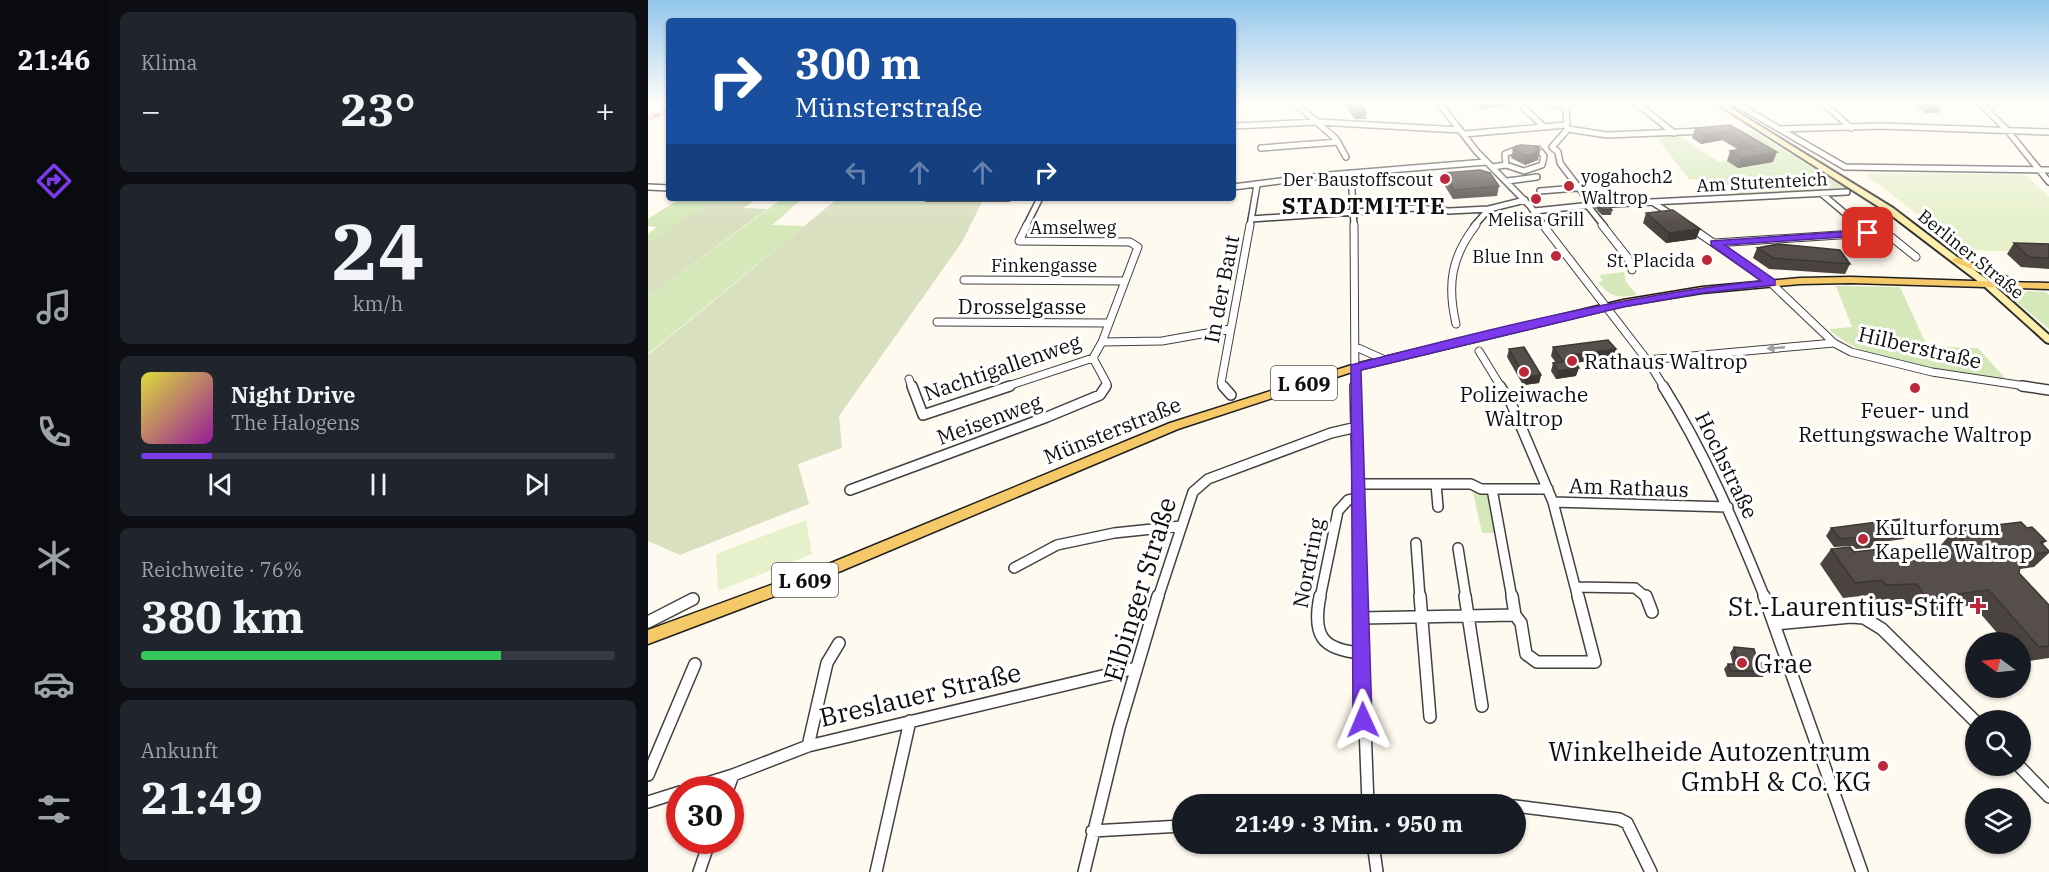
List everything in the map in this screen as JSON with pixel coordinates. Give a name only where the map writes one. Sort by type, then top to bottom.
[{"type":"main road","name":"Berliner Straße","points":[[1782,143],[1890,210],[1987,284],[2049,340]]},
{"type":"main road","points":[[1957,260],[1988,275],[2031,285]]},
{"type":"main road","name":"L 609","points":[[1607,307],[1685,292],[1772,283],[1851,280],[2049,286]]},
{"type":"main road","name":"Münsterstraße","points":[[648,637],[836,567],[1174,426],[1355,368],[1607,307]]},
{"type":"street","points":[[1262,148],[1329,143]]},
{"type":"street","points":[[1338,143],[1346,157]]},
{"type":"street","name":"Hochstraße","points":[[1471,143],[1486,162],[1534,211],[1559,248],[1647,360],[1691,431],[1728,507],[1775,624],[1862,872]]},
{"type":"street","points":[[1555,143],[1552,147],[1558,152],[1559,161],[1628,258],[1632,270]]},
{"type":"street","points":[[1802,143],[1845,168],[2049,170]]},
{"type":"street","points":[[2017,143],[2049,182]]},
{"type":"street","points":[[1506,165],[1505,154],[1524,148],[1540,151],[1544,156],[1544,162]]},
{"type":"street","points":[[1492,167],[1506,165],[1520,171],[1532,170],[1544,162],[1559,161]]},
{"type":"street","points":[[1236,187],[1351,173],[1486,162]]},
{"type":"street","name":"Nordring","points":[[1351,173],[1354,212],[1355,368],[1368,794]]},
{"type":"street","points":[[1507,181],[1537,177]]},
{"type":"street","name":"In der Baut","points":[[1231,395],[1221,382],[1257,185]]},
{"type":"street","points":[[648,187],[666,188]]},
{"type":"street","points":[[1540,191],[1577,188]]},
{"type":"street","name":"Am Stutenteich","points":[[1534,211],[1652,202],[1847,192]]},
{"type":"street","points":[[1822,194],[1868,233]]},
{"type":"street","points":[[1251,219],[1416,208],[1489,209],[1525,200]]},
{"type":"street","name":"Amselweg","points":[[1039,201],[1019,241],[1130,242],[1137,247],[1124,281]]},
{"type":"street","name":"Hilberstraße","points":[[1652,202],[1772,283],[1834,343],[1851,352],[1932,372],[2049,390]]},
{"type":"street","points":[[1456,324],[1449,298],[1450,267],[1466,235],[1489,209]]},
{"type":"street","points":[[1715,243],[1885,232],[1916,257]]},
{"type":"street","name":"Finkengasse","points":[[964,280],[1124,281]]},
{"type":"street","points":[[1102,342],[1124,281]]},
{"type":"street","name":"Drosselgasse","points":[[936,322],[1107,324]]},
{"type":"street","name":"Nachtigallenweg","points":[[909,379],[923,415],[1092,358],[1102,342],[1162,341],[1230,329]]},
{"type":"street","points":[[1647,360],[1834,343]]},
{"type":"street","points":[[1356,347],[1385,360]]},
{"type":"street","name":"Am Rathaus","points":[[1479,351],[1511,403],[1553,502],[1728,507]]},
{"type":"street","name":"Meisenweg","points":[[849,490],[1047,417],[1100,395],[1107,384],[1092,358]]},
{"type":"street","name":"Elbinger Straße","points":[[1084,872],[1092,831],[1136,668],[1193,492],[1208,478],[1331,433],[1357,428]]},
{"type":"street","points":[[1359,484],[1472,484],[1481,489],[1548,489]]},
{"type":"street","points":[[1436,484],[1438,507]]},
{"type":"street","points":[[1492,489],[1515,615],[1521,623],[1526,654],[1537,662],[1595,662],[1553,502]]},
{"type":"street","name":"Nordring","points":[[1359,498],[1348,500],[1338,511],[1316,627],[1322,639],[1331,648],[1362,652]]},
{"type":"street","points":[[1014,568],[1057,545],[1114,533],[1181,526]]},
{"type":"street","points":[[1416,543],[1430,717]]},
{"type":"street","points":[[1458,548],[1482,706]]},
{"type":"street","points":[[1575,587],[1635,588],[1646,596],[1652,612]]},
{"type":"street","points":[[648,622],[693,599]]},
{"type":"street","points":[[1361,618],[1515,615]]},
{"type":"street","points":[[1775,624],[1832,618],[1864,618],[1882,628],[1965,711]]},
{"type":"street","points":[[808,746],[827,663],[839,643]]},
{"type":"street","points":[[648,775],[695,663]]},
{"type":"street","name":"Breslauer Straße","points":[[730,776],[808,746],[1136,668]]},
{"type":"street","points":[[876,872],[910,722]]},
{"type":"street","points":[[2029,776],[2049,797]]},
{"type":"street","points":[[648,802],[666,796]]},
{"type":"street","points":[[1526,807],[1619,819],[1628,823],[1651,872]]},
{"type":"street","points":[[1092,831],[1172,827]]},
{"type":"street","points":[[699,872],[705,854]]},
{"type":"street","points":[[1375,854],[1377,872]]},
{"type":"green space","points":[[1660,143],[1690,143],[1719,162],[1727,161],[1738,168],[1773,162],[1741,143],[1772,143],[1847,189],[1737,195],[1724,182],[1689,179]]},
{"type":"green space","points":[[1865,174],[2026,175],[2049,197],[2049,252],[1964,250]]},
{"type":"green space","points":[[676,201],[711,201],[648,243],[648,234],[657,227],[648,226],[648,219]]},
{"type":"green space","points":[[711,201],[753,201],[744,208],[767,209],[648,297],[648,243]]},
{"type":"green space","points":[[779,201],[800,201],[772,225],[804,226],[648,354],[648,297]]},
{"type":"green space","points":[[834,201],[982,202],[962,242],[839,416],[842,448],[798,464],[809,504],[680,555],[648,541],[648,355]]},
{"type":"green space","points":[[1624,272],[1626,282],[1637,295],[1615,296],[1598,282],[1603,281],[1599,275]]},
{"type":"green space","points":[[1836,286],[1900,287],[1927,346],[1978,348],[2005,378],[2002,382],[1911,366],[1865,352],[1845,342],[1829,329],[1852,327]]},
{"type":"green space","points":[[2028,291],[2046,292],[2049,295],[2049,329],[2013,299]]},
{"type":"green space","points":[[1473,492],[1488,492],[1495,533],[1482,533]]},
{"type":"green space","points":[[806,520],[812,554],[718,591],[716,554]]},
{"type":"building","points":[[1746,143],[1761,143],[1777,152],[1742,158],[1730,151],[1754,147]]},
{"type":"building","points":[[1520,145],[1539,146],[1535,148],[1540,150],[1526,156],[1513,149]]},
{"type":"building","points":[[1480,170],[1490,173],[1499,186],[1454,190],[1444,173]]},
{"type":"building","points":[[1608,204],[1612,210],[1603,210],[1598,205]]},
{"type":"building","points":[[1673,210],[1700,229],[1669,233],[1646,213]]},
{"type":"building","points":[[2014,243],[2049,244],[2049,258],[2029,257]]},
{"type":"building","points":[[1778,244],[1840,250],[1850,264],[1773,258],[1757,248]]},
{"type":"building","points":[[1608,340],[1616,349],[1570,355],[1579,368],[1558,371],[1553,363],[1563,362],[1553,347]]},
{"type":"building","points":[[1524,347],[1541,375],[1525,377],[1509,349]]},
{"type":"building","points":[[1900,519],[1910,531],[1874,535],[1877,539],[1862,541],[1859,537],[1840,539],[1831,528]]},
{"type":"building","points":[[2021,522],[2027,528],[2032,527],[2046,541],[2040,542],[2049,552],[2022,555],[2019,573],[2049,605],[2049,646],[2039,647],[2031,638],[2031,632],[2026,632],[1989,590],[1926,598],[1917,584],[1886,585],[1882,580],[1855,583],[1831,549],[1850,547],[1854,552],[1880,549],[1887,559],[1971,549],[1954,530]]},
{"type":"building","points":[[1734,647],[1754,649],[1758,663],[1764,663],[1767,671],[1731,671],[1728,664],[1738,664]]},
{"type":"place","name":"Der Baustoffscout","points":[[1445,179]]},
{"type":"place","name":"yogahoch2 Waltrop","points":[[1569,186]]},
{"type":"place","name":"Melisa Grill","points":[[1536,199]]},
{"type":"place","name":"Blue Inn","points":[[1556,256]]},
{"type":"place","name":"St. Placida","points":[[1707,260]]},
{"type":"place","name":"Rathaus Waltrop","points":[[1572,361]]},
{"type":"place","name":"Polizeiwache Waltrop","points":[[1524,372]]},
{"type":"place","name":"Feuer- und Rettungswache Waltrop","points":[[1915,388]]},
{"type":"place","name":"Kulturforum Kapelle Waltrop","points":[[1863,539]]},
{"type":"place","name":"St.-Laurentius-Stift","points":[[1978,606]]},
{"type":"place","name":"Grae","points":[[1742,663]]},
{"type":"place","name":"Winkelheide Autozentrum GmbH & Co. KG","points":[[1883,766]]},
{"type":"district","name":"STADTMITTE","points":[[1364,205]]},
{"type":"route","points":[[1363,720],[1355,368],[1623,303],[1702,290],[1772,283],[1715,243],[1868,233]]}]
